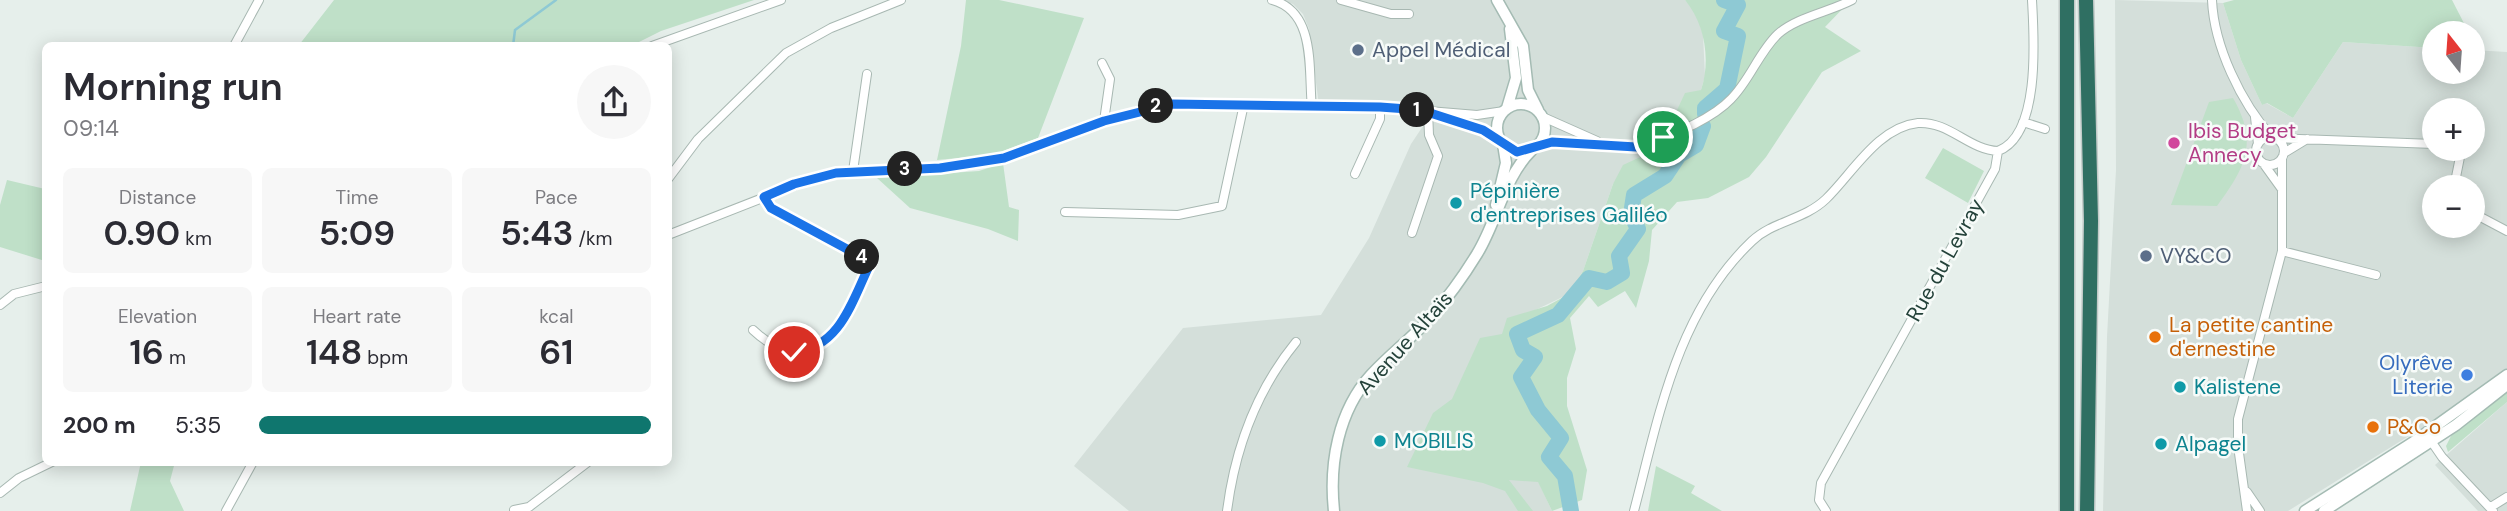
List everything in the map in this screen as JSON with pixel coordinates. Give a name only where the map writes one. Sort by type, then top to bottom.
[{"type":"highway","points":[[2067,0],[2067,511]]},
{"type":"highway","points":[[2086,0],[2091,221],[2087,511]]},
{"type":"street","points":[[236,42],[259,0]]},
{"type":"street","points":[[663,42],[781,0]]},
{"type":"street","points":[[672,174],[698,139],[786,52],[831,28],[901,0]]},
{"type":"street","points":[[1272,0],[1294,13],[1303,26],[1312,108]]},
{"type":"street","points":[[1341,0],[1391,14],[1409,13]]},
{"type":"street","points":[[1497,0],[1523,47],[1528,90],[1541,115],[1545,132],[1535,147]]},
{"type":"street","points":[[1432,112],[1483,130],[1517,152],[1552,142],[1636,147],[1650,144],[1730,100],[1781,32],[1852,0]]},
{"type":"street","name":"Rue du Levray","points":[[1826,511],[1819,500],[1821,483],[1969,219],[1995,169],[1998,151],[2006,146],[2023,122],[2034,75],[2032,0]]},
{"type":"street","points":[[2212,0],[2224,51],[2255,114],[2274,138],[2283,144],[2282,251],[2238,419],[2238,446],[2248,504],[2260,511]]},
{"type":"street","points":[[1502,142],[1497,125],[1506,110],[1516,78],[1513,43],[1504,13]]},
{"type":"street","points":[[1102,62],[1110,79],[1104,121]]},
{"type":"street","points":[[853,171],[867,74]]},
{"type":"street","points":[[672,233],[819,176],[853,171],[971,165],[1004,158],[1104,121],[1172,104],[1380,107],[1477,115],[1524,104],[1541,115],[1603,143]]},
{"type":"street","points":[[1065,212],[1178,215],[1222,206],[1244,104]]},
{"type":"street","points":[[1355,174],[1380,119],[1380,107]]},
{"type":"street","points":[[1412,233],[1438,156],[1429,135],[1432,112]]},
{"type":"street","points":[[2255,114],[2258,144],[2256,152],[2281,188]]},
{"type":"street","points":[[2023,122],[2045,129]]},
{"type":"street","points":[[1634,511],[1661,402],[1688,332],[1709,296],[1751,242],[1769,229],[1812,212],[1875,146],[1903,127],[1934,124],[1998,151]]},
{"type":"street","points":[[2258,144],[2264,138],[2422,144]]},
{"type":"street","points":[[2263,163],[2272,165],[2307,139]]},
{"type":"street","name":"Avenue Altaïs","points":[[1492,225],[1506,163],[1502,142]]},
{"type":"street","name":"Avenue Altaïs","points":[[1333,510],[1333,459],[1338,439],[1356,398],[1370,376],[1446,299],[1478,252],[1518,167],[1535,147]]},
{"type":"street","points":[[753,330],[785,350],[804,351],[820,346],[838,331],[871,262],[771,208],[764,197]]},
{"type":"street","points":[[2485,220],[2507,231]]},
{"type":"street","points":[[2282,251],[2376,275]]},
{"type":"street","points":[[0,305],[14,294],[42,287]]},
{"type":"street","points":[[1227,511],[1232,471],[1250,419],[1267,382],[1296,342]]},
{"type":"street","points":[[2324,511],[2420,448],[2445,421],[2507,375]]},
{"type":"street","points":[[2305,511],[2432,436],[2507,385]]},
{"type":"street","points":[[2432,436],[2442,457],[2492,509],[2507,497]]},
{"type":"street","points":[[0,493],[19,478],[44,466]]},
{"type":"street","points":[[226,511],[251,466]]},
{"type":"street","points":[[514,510],[529,507],[583,466]]},
{"type":"shaded area","points":[[1282,0],[1685,0],[1697,14],[1703,35],[1705,76],[1701,90],[1677,110],[1677,140],[1643,154],[1613,184],[1583,271],[1569,294],[1529,313],[1508,479],[1538,481],[1552,511],[1129,511],[1074,466],[1183,328],[1321,315],[1369,238],[1411,144],[1423,126],[1423,116],[1370,112],[1320,113],[1309,29],[1303,14],[1293,4]]},
{"type":"shaded area","points":[[2115,0],[2223,3],[2241,60],[2262,105],[2266,103],[2293,118],[2343,42],[2422,47],[2422,84],[2485,84],[2485,51],[2507,52],[2507,371],[2441,416],[2288,511],[2103,511],[2107,337],[2116,170]]},
{"type":"shaded area","points":[[2507,402],[2507,511],[2478,511],[2435,465]]},
{"type":"green space","points":[[334,0],[754,0],[661,31],[639,42],[301,42]]},
{"type":"green space","points":[[966,0],[999,0],[1084,18],[1038,138],[992,155],[937,160],[961,46]]},
{"type":"green space","points":[[1685,0],[1851,0],[1825,27],[1861,51],[1822,72],[1766,157],[1749,177],[1708,198],[1677,202],[1652,230],[1649,261],[1636,308],[1625,291],[1598,307],[1589,296],[1570,318],[1576,349],[1567,378],[1567,406],[1587,470],[1582,500],[1552,511],[1538,482],[1509,480],[1533,511],[1518,511],[1505,491],[1483,483],[1407,467],[1433,413],[1452,399],[1480,338],[1502,334],[1507,318],[1547,306],[1569,294],[1583,271],[1613,184],[1623,165],[1677,140],[1677,110],[1685,93],[1701,90],[1706,67],[1701,31]]},
{"type":"green space","points":[[2234,0],[2452,0],[2463,21],[2422,21],[2422,47],[2343,42],[2293,118],[2267,103],[2262,105],[2241,60],[2223,3]]},
{"type":"green space","points":[[2233,98],[2241,114],[2247,142],[2245,155],[2235,179],[2217,206],[2171,205],[2209,102]]},
{"type":"green space","points":[[1943,148],[1984,171],[1968,203],[1925,178]]},
{"type":"green space","points":[[1003,163],[1009,207],[1019,210],[1018,241],[988,229],[910,208],[877,178],[979,171]]},
{"type":"green space","points":[[7,180],[42,188],[42,260],[0,247],[0,205]]},
{"type":"green space","points":[[2507,391],[2507,402],[2448,452],[2446,446],[2451,436]]},
{"type":"green space","points":[[140,466],[174,466],[170,481],[184,511],[130,511]]},
{"type":"green space","points":[[1656,466],[1695,486],[1691,493],[1722,511],[1648,511]]},
{"type":"waterway","points":[[514,42],[515,30],[556,0]]},
{"type":"waterway","points":[[1705,114],[1705,108],[1727,89],[1738,36],[1724,31],[1738,5],[1724,0]]},
{"type":"waterway","points":[[1571,511],[1565,476],[1549,457],[1561,438],[1538,410],[1521,377],[1535,357],[1523,350],[1517,334],[1558,315],[1589,278],[1607,282],[1622,273],[1619,256],[1638,229],[1631,214],[1634,195],[1665,176],[1679,155],[1696,145],[1703,126]]},
{"type":"place","name":"Appel Médical","points":[[1358,50]]},
{"type":"place","name":"Ibis Budget Annecy","points":[[2174,143]]},
{"type":"place","name":"Pépinière d'entreprises Galiléo","points":[[1456,203]]},
{"type":"place","name":"VY&CO","points":[[2146,256]]},
{"type":"place","name":"La petite cantine d'ernestine","points":[[2155,337]]},
{"type":"place","name":"Olyrêve Literie","points":[[2467,375]]},
{"type":"place","name":"Kalistene","points":[[2180,387]]},
{"type":"place","name":"P&Co","points":[[2373,427]]},
{"type":"place","name":"MOBILIS","points":[[1380,441]]},
{"type":"place","name":"Alpagel","points":[[2161,444]]},
{"type":"route","points":[[794,352],[820,346],[838,331],[871,262],[771,208],[764,197],[819,176],[853,171],[971,165],[1004,158],[1149,107],[1172,104],[1421,110],[1490,133],[1517,152],[1532,150],[1552,142],[1636,147],[1663,137]]}]
